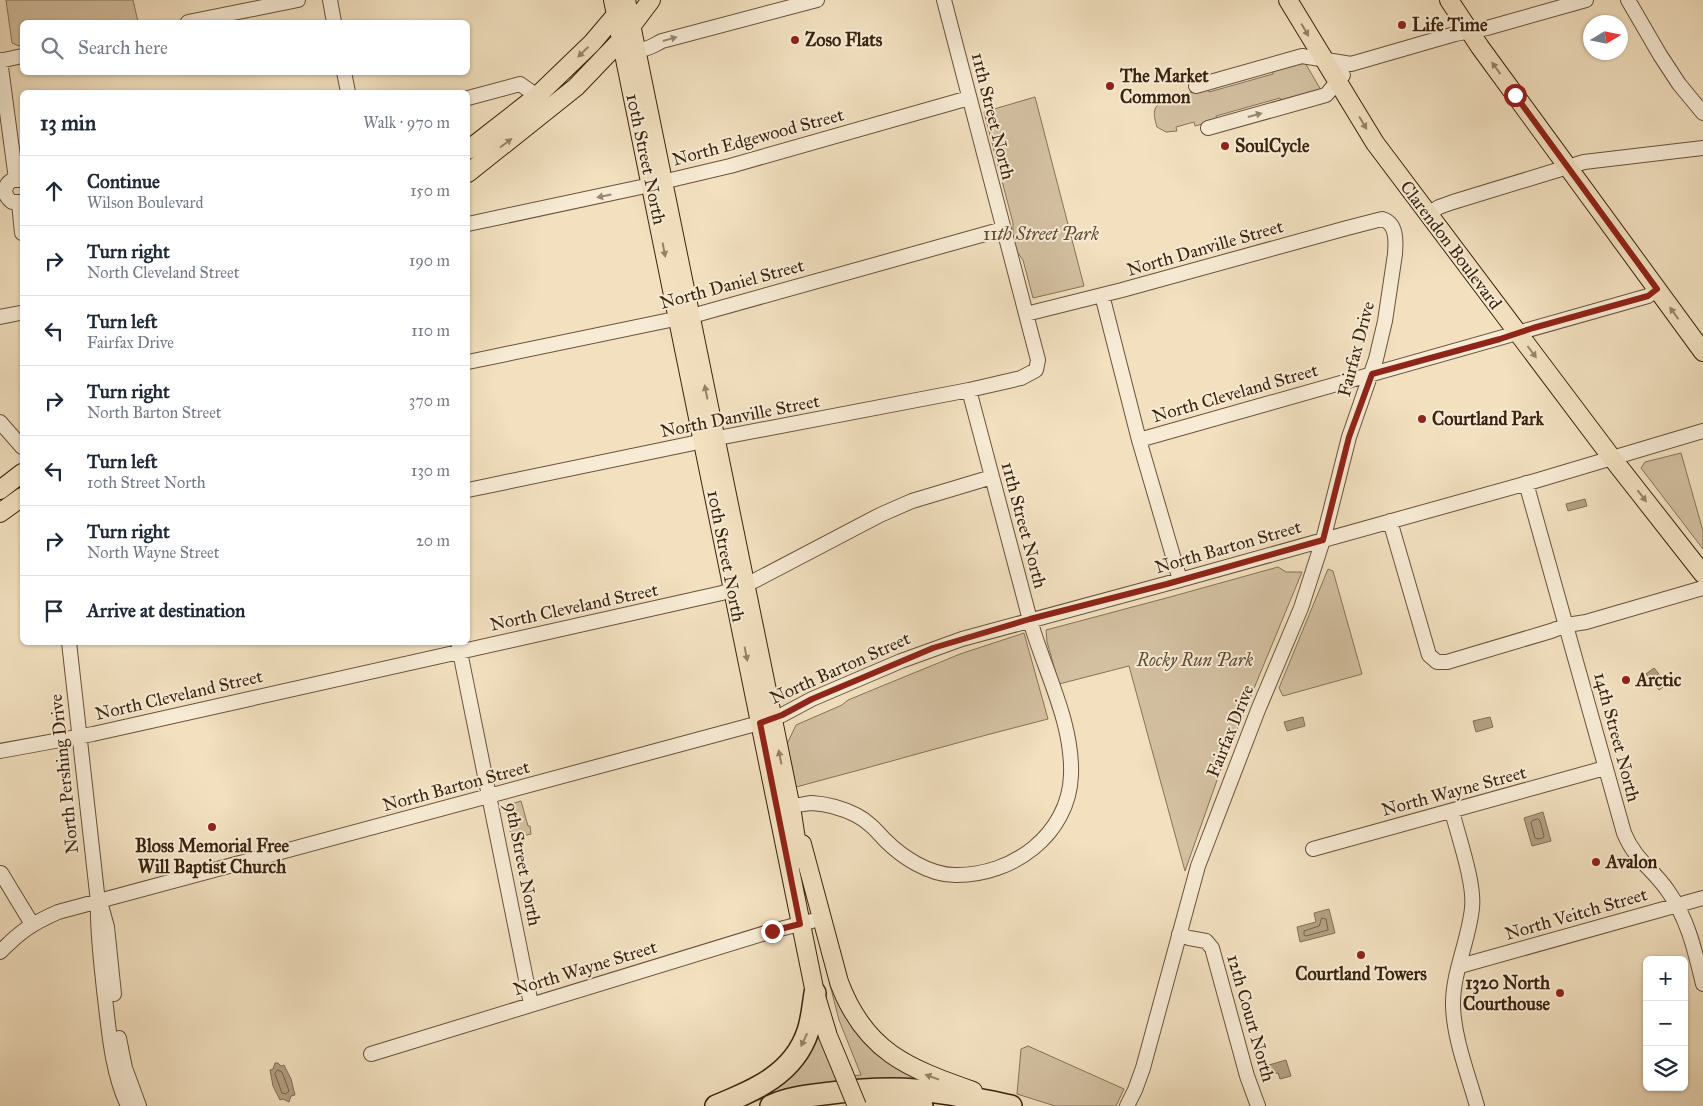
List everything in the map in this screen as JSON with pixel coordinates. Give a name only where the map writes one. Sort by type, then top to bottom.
[{"type":"highway","points":[[716,1106],[762,1086],[777,1076],[789,1064],[800,1049],[808,1032],[815,993]]},
{"type":"highway","points":[[771,1106],[780,1101],[818,1095],[856,1090],[893,1089],[942,1093],[1011,1106]]},
{"type":"highway","points":[[825,1106],[877,1104],[922,1106]]},
{"type":"main road","points":[[470,171],[576,87],[626,34],[651,0]]},
{"type":"main road","name":"Clarendon Boulevard","points":[[1288,0],[1375,143],[1612,458],[1703,574]]},
{"type":"main road","points":[[1449,0],[1470,32],[1703,352]]},
{"type":"main road","points":[[470,148],[537,96],[592,43],[622,4]]},
{"type":"main road","name":"10th Street North","points":[[622,4],[626,34],[766,720],[786,807],[806,922],[815,993],[828,1036],[869,1106]]},
{"type":"main road","name":"10th Street North","points":[[626,34],[637,49],[658,184]]},
{"type":"main road","points":[[0,490],[20,475]]},
{"type":"main road","points":[[0,513],[20,498]]},
{"type":"main road","points":[[786,807],[803,847],[839,982],[847,1001],[860,1023],[878,1044],[903,1063],[928,1075],[1011,1106]]},
{"type":"main road","name":"10th Street North","points":[[806,922],[837,1026],[857,1106]]},
{"type":"street","points":[[198,20],[298,0]]},
{"type":"street","points":[[330,0],[334,20]]},
{"type":"street","points":[[637,49],[648,49],[662,41],[817,0]]},
{"type":"street","name":"11th Street North","points":[[944,0],[1038,360],[1036,370],[1021,378]]},
{"type":"street","points":[[1196,86],[1302,56],[1350,64],[1455,34],[1487,28],[1543,6],[1586,0]]},
{"type":"street","points":[[1628,0],[1679,84],[1701,108]]},
{"type":"street","points":[[20,56],[0,60],[19,179],[9,182],[3,194],[12,202],[20,203]]},
{"type":"street","points":[[1208,128],[1326,95],[1338,82],[1350,64]]},
{"type":"street","points":[[345,75],[348,90]]},
{"type":"street","points":[[470,97],[520,84],[537,96],[546,112]]},
{"type":"street","name":"North Edgewood Street","points":[[470,224],[658,184],[970,98]]},
{"type":"street","points":[[1428,214],[1439,207],[1453,202],[1584,162],[1703,148]]},
{"type":"street","name":"North Danville Street","points":[[1026,314],[1382,219],[1392,225]]},
{"type":"street","name":"Fairfax Drive","points":[[1127,1106],[1143,1068],[1198,866],[1254,720],[1301,608],[1323,540],[1349,437],[1372,374],[1385,321],[1392,285],[1396,244],[1392,225]]},
{"type":"street","name":"North Daniel Street","points":[[470,362],[684,318],[1003,229]]},
{"type":"street","name":"North Cleveland Street","points":[[1139,440],[1518,334],[1648,296],[1657,289]]},
{"type":"street","points":[[1102,295],[1139,440],[1180,580]]},
{"type":"street","points":[[0,317],[20,312]]},
{"type":"street","name":"North Danville Street","points":[[470,490],[1021,378]]},
{"type":"street","name":"11th Street North","points":[[786,807],[809,803],[835,806],[870,823],[902,855],[930,870],[952,875],[976,875],[1006,866],[1027,854],[1045,839],[1060,815],[1067,798],[1071,775],[1069,748],[1063,720],[1030,619],[969,390]]},
{"type":"street","points":[[0,422],[20,445]]},
{"type":"street","name":"North Barton Street","points":[[0,952],[18,934],[32,924],[58,912],[490,797],[766,720],[933,648],[1030,619],[1180,580],[1597,464],[1703,431]]},
{"type":"street","name":"North Cleveland Street","points":[[470,645],[713,595],[739,587],[804,556],[880,515],[912,501],[992,477]]},
{"type":"street","name":"14th Street North","points":[[1526,483],[1567,625],[1605,768],[1628,843],[1634,853],[1660,879],[1685,918],[1703,984]]},
{"type":"street","points":[[1390,521],[1429,655],[1437,662],[1447,662],[1567,625],[1586,622],[1703,588]]},
{"type":"street","name":"North Pershing Drive","points":[[69,645],[98,902],[97,928],[112,1052],[117,1078],[128,1106]]},
{"type":"street","name":"North Cleveland Street","points":[[0,751],[79,736],[459,647]]},
{"type":"street","name":"9th Street North","points":[[459,647],[531,1004]]},
{"type":"street","name":"North Wayne Street","points":[[1313,849],[1605,768]]},
{"type":"street","points":[[1452,811],[1470,881],[1473,906],[1454,997],[1454,1017],[1458,1039],[1477,1106]]},
{"type":"street","points":[[1,873],[32,924]]},
{"type":"street","name":"North Veitch Street","points":[[1460,966],[1703,898]]},
{"type":"street","name":"North Pershing Drive","points":[[98,902],[107,927],[123,1060],[139,1106]]},
{"type":"street","name":"North Wayne Street","points":[[371,1054],[806,922]]},
{"type":"street","name":"12th Court North","points":[[1179,934],[1206,941],[1212,948],[1247,1076],[1258,1106]]},
{"type":"green space","points":[[6,0],[133,0],[138,20],[20,20],[20,46],[12,43]]},
{"type":"green space","points":[[1304,61],[1321,90],[1281,102],[1280,98],[1216,116],[1217,120],[1195,126],[1194,122],[1176,127],[1177,131],[1166,132],[1157,127],[1154,117],[1155,109],[1159,104],[1168,99],[1170,103],[1187,98],[1186,94],[1208,88],[1209,92],[1273,74],[1273,70]]},
{"type":"green space","name":"11th Street Park","points":[[1035,97],[1084,286],[1033,298],[1023,260],[1015,249],[1013,223],[984,112]]},
{"type":"green space","points":[[1681,453],[1703,531],[1703,549],[1641,468],[1645,462]]},
{"type":"green space","name":"Rocky Run Park","points":[[1278,567],[1286,572],[1302,572],[1222,766],[1185,871],[1129,666],[1059,684],[1047,642],[1046,630]]},
{"type":"green space","points":[[1328,569],[1333,571],[1362,674],[1283,696],[1279,688]]},
{"type":"green space","points":[[1024,633],[1048,719],[796,787],[787,744],[796,725],[842,705],[848,700],[960,654]]},
{"type":"green space","points":[[521,801],[531,834],[523,836],[522,844],[513,846],[505,806]]},
{"type":"green space","points":[[821,941],[839,996],[929,1082],[772,1096],[749,1103],[818,1030],[837,1077],[861,1075],[839,1020]]},
{"type":"green space","points":[[1028,1046],[1124,1089],[1116,1106],[1055,1106],[1017,1094],[1021,1049]]},
{"type":"water","points":[[1585,499],[1587,506],[1568,511],[1566,504]]},
{"type":"water","points":[[1654,668],[1667,684],[1659,690],[1646,674]]},
{"type":"water","points":[[1303,717],[1305,726],[1287,731],[1284,722]]},
{"type":"water","points":[[1490,717],[1493,727],[1476,732],[1473,721]]},
{"type":"water","points":[[1543,812],[1551,841],[1532,846],[1524,818]]},
{"type":"water","points":[[1329,909],[1335,933],[1300,942],[1297,927],[1316,922],[1314,913]]},
{"type":"water","points":[[1286,1060],[1291,1076],[1280,1079],[1278,1073],[1272,1074],[1269,1065]]},
{"type":"water","points":[[275,1063],[281,1066],[284,1065],[291,1079],[295,1095],[291,1096],[289,1102],[283,1099],[280,1100],[273,1086],[270,1070],[273,1069]]},
{"type":"place","name":"Life Time","points":[[1402,25]]},
{"type":"place","name":"Zoso Flats","points":[[795,40]]},
{"type":"place","name":"The Market Common","points":[[1110,86]]},
{"type":"place","name":"SoulCycle","points":[[1225,146]]},
{"type":"place","name":"Courtland Park","points":[[1422,419]]},
{"type":"place","name":"Arctic","points":[[1626,680]]},
{"type":"place","name":"Bloss Memorial Free Will Baptist Church","points":[[212,827]]},
{"type":"place","name":"Avalon","points":[[1596,862]]},
{"type":"place","name":"Courtland Towers","points":[[1361,955]]},
{"type":"place","name":"1320 North Courthouse","points":[[1560,993]]},
{"type":"route","points":[[772,931],[800,924],[760,723],[933,648],[1030,619],[1167,584],[1323,540],[1349,437],[1372,374],[1518,334],[1653,294],[1657,289],[1515,95]]}]
